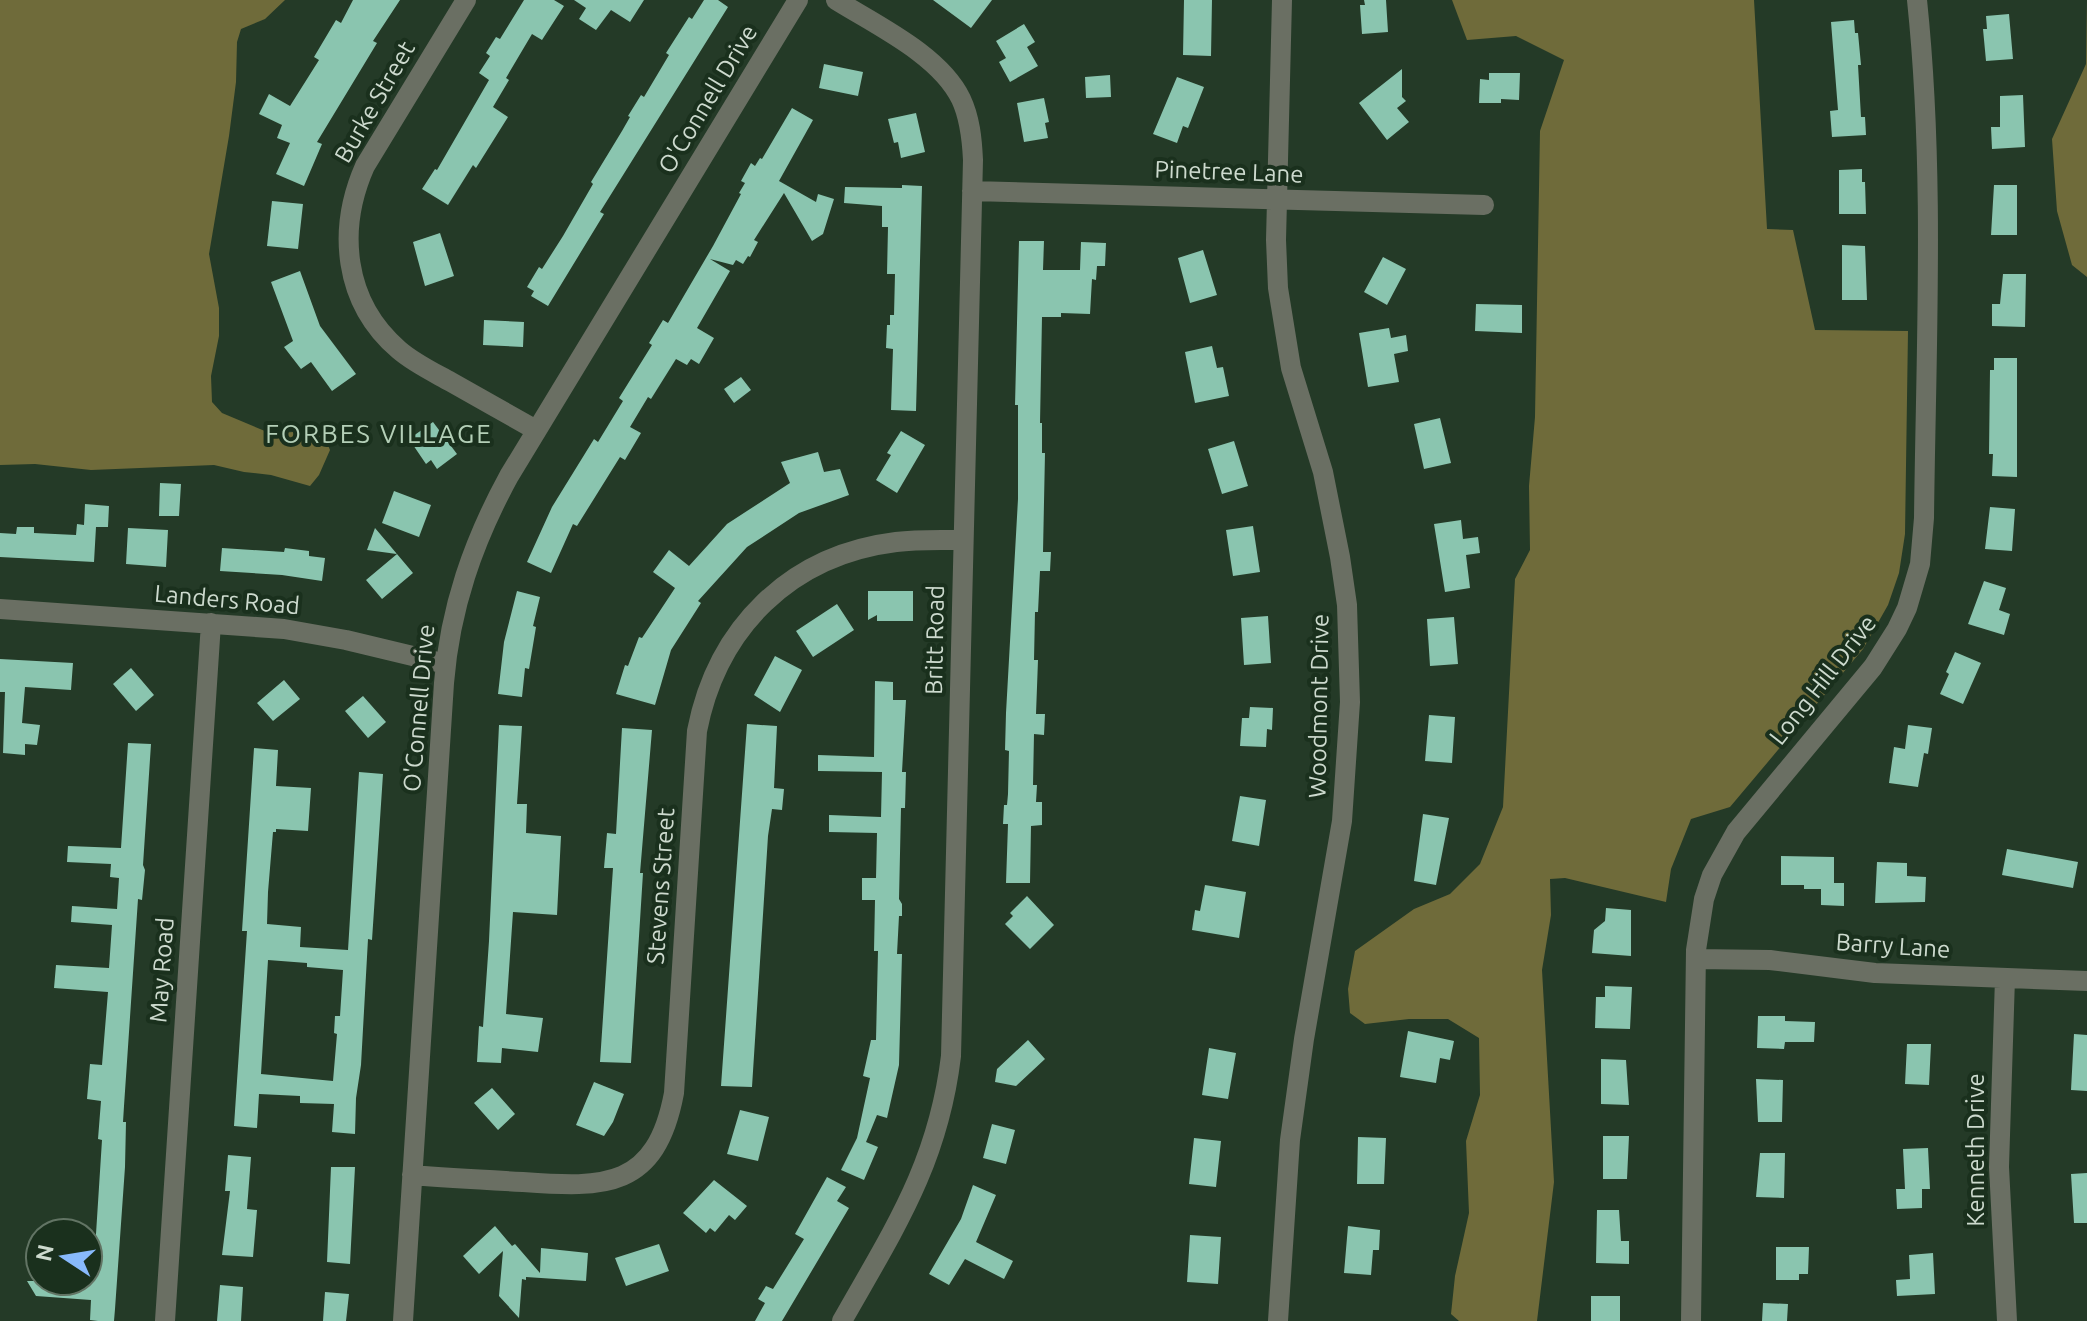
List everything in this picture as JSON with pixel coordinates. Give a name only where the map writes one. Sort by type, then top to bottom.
[{"type":"street","name":"Burke Street","points":[[466,0],[358,182],[352,199],[347,235],[351,273],[371,319],[400,350],[536,430]]},
{"type":"street","name":"O'Connell Drive","points":[[403,1321],[446,664],[457,602],[473,550],[496,500],[798,0]]},
{"type":"street","name":"Britt Road","points":[[836,0],[925,57],[951,83],[961,98],[970,129],[972,191],[951,1056],[937,1131],[920,1179],[842,1321]]},
{"type":"street","name":"Woodmont Drive","points":[[1278,1321],[1296,1090],[1342,821],[1349,732],[1350,653],[1347,605],[1332,509],[1284,336],[1277,264],[1282,0]]},
{"type":"street","name":"Long Hill Drive","points":[[1691,1321],[1696,959],[1704,899],[1723,853],[1751,811],[1886,648],[1907,608],[1920,564],[1924,518],[1928,208],[1926,118],[1917,0]]},
{"type":"street","name":"Pinetree Lane","points":[[972,191],[1484,205]]},
{"type":"street","name":"Stevens Street","points":[[412,1175],[588,1185],[618,1178],[645,1160],[666,1124],[674,1093],[697,731],[718,664],[756,610],[787,583],[824,562],[869,547],[896,542],[963,540]]},
{"type":"street","name":"Landers Road","points":[[0,609],[211,623],[315,634],[446,664]]},
{"type":"street","name":"May Road","points":[[165,1321],[211,623]]},
{"type":"street","name":"Barry Lane","points":[[1696,959],[1761,960],[1853,971],[2087,981]]},
{"type":"street","name":"Kenneth Drive","points":[[2005,978],[1999,1167],[2007,1321]]},
{"type":"shaded area","points":[[0,0],[285,0],[265,19],[241,29],[237,42],[229,136],[209,254],[219,308],[219,336],[211,376],[212,402],[222,413],[272,434],[313,430],[325,438],[330,450],[319,475],[310,486],[271,475],[214,465],[91,470],[35,464],[0,465]]},
{"type":"shaded area","points":[[1452,0],[1754,0],[1767,229],[1793,230],[1815,330],[1908,331],[1905,534],[1899,573],[1888,605],[1863,649],[1730,807],[1691,819],[1671,869],[1666,902],[1565,878],[1550,879],[1551,915],[1542,970],[1554,1182],[1537,1321],[1459,1321],[1451,1314],[1455,1276],[1469,1213],[1466,1141],[1480,1095],[1479,1038],[1448,1019],[1365,1024],[1350,1013],[1348,989],[1355,951],[1414,909],[1450,894],[1480,864],[1503,807],[1515,579],[1530,550],[1529,486],[1535,417],[1540,131],[1564,60],[1516,36],[1467,40]]},
{"type":"shaded area","points":[[2087,0],[2087,277],[2072,265],[2057,211],[2052,139],[2086,64]]},
{"type":"building","points":[[353,0],[400,0],[373,41],[377,43],[317,142],[322,144],[304,186],[276,174],[290,143],[277,138],[282,125],[259,114],[269,94],[290,106],[319,60],[314,57],[336,20],[341,23]]},
{"type":"building","points":[[524,0],[554,0],[564,6],[542,40],[532,34],[506,78],[509,80],[493,107],[508,117],[448,205],[422,189],[437,170],[489,80],[479,73],[490,56],[486,53],[496,37],[500,39]]},
{"type":"building","points":[[574,0],[644,0],[630,22],[611,10],[596,30],[579,19],[586,8]]},
{"type":"building","points":[[704,0],[718,0],[728,7],[600,212],[604,214],[548,306],[531,296],[534,291],[527,287],[563,236],[628,116],[641,95],[644,97],[669,55],[666,53]]},
{"type":"building","points":[[933,0],[992,0],[971,28]]},
{"type":"building","points":[[1184,0],[1212,0],[1211,56],[1183,55]]},
{"type":"building","points":[[1364,0],[1386,0],[1388,32],[1362,34],[1360,5],[1365,5]]},
{"type":"building","points":[[2009,14],[2013,59],[1986,61],[1983,29],[1987,29],[1986,16]]},
{"type":"building","points":[[1854,20],[1861,65],[1858,65],[1861,117],[1865,117],[1866,135],[1832,137],[1830,111],[1838,110],[1831,22]]},
{"type":"building","points":[[1024,24],[1035,42],[1027,47],[1038,66],[1010,82],[999,62],[1006,58],[996,41]]},
{"type":"building","points":[[824,64],[863,72],[858,96],[819,88]]},
{"type":"building","points":[[1402,69],[1402,97],[1406,101],[1397,108],[1409,122],[1387,140],[1359,103]]},
{"type":"building","points":[[1489,73],[1520,73],[1519,100],[1479,103],[1480,79],[1489,80]]},
{"type":"building","points":[[1110,75],[1111,97],[1086,98],[1085,77]]},
{"type":"building","points":[[1177,77],[1204,87],[1188,128],[1183,126],[1177,143],[1153,134]]},
{"type":"building","points":[[2023,95],[2025,147],[1992,149],[1991,127],[2000,127],[2000,96]]},
{"type":"building","points":[[1044,98],[1049,122],[1045,123],[1048,138],[1024,142],[1017,103]]},
{"type":"building","points":[[792,108],[813,120],[779,181],[816,202],[818,194],[834,199],[823,234],[812,241],[784,193],[754,240],[758,242],[750,257],[743,264],[736,260],[733,265],[710,259],[730,271],[697,328],[714,338],[699,364],[691,359],[687,365],[676,359],[651,399],[648,397],[630,427],[641,433],[625,460],[620,457],[577,526],[573,524],[551,573],[527,562],[552,507],[594,439],[598,442],[623,401],[619,398],[652,345],[649,343],[663,320],[668,323],[713,246],[741,194],[745,183],[741,181],[751,163],[755,166],[762,159]]},
{"type":"building","points":[[916,113],[925,152],[901,158],[888,119]]},
{"type":"building","points":[[1862,169],[1866,214],[1839,214],[1839,170]]},
{"type":"building","points":[[902,185],[922,186],[916,411],[891,410],[893,349],[886,348],[887,325],[890,325],[890,315],[894,315],[895,274],[887,274],[888,227],[882,227],[882,206],[844,203],[845,187],[902,188]]},
{"type":"building","points":[[1994,185],[2017,185],[2017,235],[1991,235]]},
{"type":"building","points":[[272,201],[303,204],[298,249],[267,246]]},
{"type":"building","points":[[440,233],[454,276],[425,286],[413,242]]},
{"type":"building","points":[[1019,241],[1044,241],[1043,270],[1080,270],[1081,242],[1106,243],[1105,266],[1097,266],[1096,280],[1092,279],[1090,314],[1061,313],[1061,317],[1042,317],[1040,423],[1042,453],[1045,453],[1043,552],[1051,552],[1050,571],[1040,571],[1038,612],[1035,612],[1034,660],[1038,660],[1036,714],[1045,714],[1044,735],[1034,734],[1033,785],[1037,785],[1036,802],[1042,802],[1042,825],[1031,826],[1030,883],[1006,883],[1008,824],[1003,824],[1008,794],[1009,751],[1005,750],[1006,713],[1018,499],[1018,405],[1015,405]]},
{"type":"building","points":[[1842,245],[1865,246],[1867,300],[1842,300]]},
{"type":"building","points":[[1203,250],[1217,295],[1190,303],[1178,258]]},
{"type":"building","points":[[1383,257],[1406,269],[1387,305],[1364,292]]},
{"type":"building","points":[[300,271],[320,326],[356,374],[332,391],[311,362],[301,369],[284,347],[293,341],[271,282]]},
{"type":"building","points":[[2003,274],[2026,274],[2025,327],[1992,326],[1992,304],[2000,304]]},
{"type":"building","points":[[1476,304],[1522,305],[1522,333],[1475,331]]},
{"type":"building","points":[[484,320],[524,322],[523,347],[483,345]]},
{"type":"building","points":[[1389,328],[1391,338],[1406,335],[1408,351],[1394,354],[1399,382],[1368,387],[1359,333]]},
{"type":"building","points":[[1212,346],[1217,368],[1223,367],[1229,396],[1195,403],[1185,352]]},
{"type":"building","points":[[1994,358],[2017,358],[2017,477],[1992,476],[1993,454],[1989,454],[1990,370],[1994,370]]},
{"type":"building","points":[[741,377],[751,390],[734,403],[724,389]]},
{"type":"building","points":[[1440,418],[1451,463],[1424,469],[1414,424]]},
{"type":"building","points":[[433,422],[457,454],[437,469],[431,460],[426,464],[409,439]]},
{"type":"building","points":[[901,431],[925,445],[897,493],[876,480],[891,455],[887,453]]},
{"type":"building","points":[[1234,441],[1248,486],[1222,494],[1208,449]]},
{"type":"building","points":[[818,452],[824,472],[840,469],[849,495],[799,513],[747,547],[698,601],[701,603],[671,650],[655,705],[616,694],[625,665],[628,666],[639,637],[642,638],[675,588],[653,572],[669,550],[689,566],[727,524],[790,483],[781,462]]},
{"type":"building","points":[[160,483],[181,484],[179,516],[159,516]]},
{"type":"building","points":[[394,491],[431,505],[419,537],[382,523]]},
{"type":"building","points":[[85,504],[109,506],[108,527],[96,527],[94,562],[0,557],[0,533],[16,534],[17,527],[34,527],[34,533],[76,535],[77,524],[84,525]]},
{"type":"building","points":[[1990,507],[2015,509],[2012,551],[1985,549]]},
{"type":"building","points":[[1461,520],[1463,539],[1478,537],[1480,553],[1466,555],[1470,588],[1445,592],[1434,524]]},
{"type":"building","points":[[1253,526],[1260,572],[1233,576],[1226,530]]},
{"type":"building","points":[[128,528],[168,530],[166,567],[126,564]]},
{"type":"building","points":[[375,528],[397,554],[367,550]]},
{"type":"building","points":[[222,548],[309,551],[309,556],[325,558],[322,581],[220,571]]},
{"type":"building","points":[[397,554],[413,573],[382,599],[366,580]]},
{"type":"building","points":[[1984,581],[2006,588],[1999,610],[2010,614],[2004,635],[1968,624]]},
{"type":"building","points":[[517,591],[540,597],[522,697],[498,694],[504,642]]},
{"type":"building","points":[[868,591],[913,591],[913,621],[877,621],[877,615],[868,620]]},
{"type":"building","points":[[837,604],[854,630],[813,657],[796,631]]},
{"type":"building","points":[[1268,616],[1271,663],[1244,665],[1241,618]]},
{"type":"building","points":[[1454,617],[1458,664],[1430,666],[1427,619]]},
{"type":"building","points":[[1955,652],[1981,663],[1963,704],[1940,694]]},
{"type":"building","points":[[775,656],[802,670],[780,712],[754,695]]},
{"type":"building","points":[[0,659],[73,663],[71,690],[25,687],[22,723],[40,725],[37,745],[25,744],[25,755],[3,753],[5,692],[0,692]]},
{"type":"building","points":[[131,668],[154,695],[136,711],[113,684]]},
{"type":"building","points":[[284,680],[300,699],[273,721],[257,703]]},
{"type":"building","points":[[875,681],[893,682],[893,700],[906,700],[902,772],[906,772],[905,808],[901,808],[899,899],[902,916],[899,916],[897,954],[902,954],[899,1065],[887,1118],[877,1115],[866,1142],[878,1147],[864,1180],[841,1170],[857,1138],[870,1078],[863,1076],[871,1040],[876,1040],[878,951],[874,951],[875,900],[862,900],[862,878],[876,878],[877,833],[829,832],[829,815],[881,817],[882,772],[818,771],[818,755],[874,757]]},
{"type":"building","points":[[363,696],[386,722],[368,738],[345,711]]},
{"type":"building","points":[[1250,707],[1273,708],[1272,730],[1267,729],[1266,747],[1240,746],[1242,718],[1249,718]]},
{"type":"building","points":[[1429,715],[1455,717],[1452,763],[1425,761]]},
{"type":"building","points":[[747,724],[777,726],[774,788],[784,789],[782,810],[772,809],[768,836],[752,1087],[721,1086]]},
{"type":"building","points":[[499,725],[522,726],[517,804],[527,804],[526,833],[561,836],[557,915],[513,912],[506,1014],[543,1018],[538,1052],[502,1048],[501,1063],[477,1062],[479,1026],[483,1027],[489,941]]},
{"type":"building","points":[[1908,725],[1932,728],[1918,787],[1889,783],[1894,747],[1905,749]]},
{"type":"building","points":[[622,728],[652,730],[640,873],[643,873],[631,1063],[600,1062],[613,868],[604,868],[607,833],[616,834]]},
{"type":"building","points":[[128,743],[151,744],[145,870],[142,900],[138,899],[123,1122],[126,1122],[125,1167],[114,1321],[98,1321],[90,1320],[91,1300],[50,1297],[104,1297],[104,1217],[97,1217],[101,1101],[87,1099],[90,1064],[102,1065],[108,992],[54,988],[56,965],[109,968],[112,925],[71,922],[72,906],[117,909],[119,878],[110,877],[111,864],[67,862],[68,846],[121,848]]},
{"type":"building","points":[[254,748],[278,750],[276,786],[311,788],[308,831],[276,829],[273,832],[268,892],[267,924],[301,927],[300,947],[348,950],[359,772],[383,774],[355,1134],[332,1132],[334,1104],[300,1103],[300,1096],[259,1094],[257,1128],[234,1126],[247,931],[242,931]],"holes":[[[268,960],[307,963],[307,967],[343,970],[340,1016],[335,1016],[334,1033],[337,1034],[333,1081],[261,1074]]]},
{"type":"building","points":[[1240,796],[1266,800],[1259,846],[1232,841]]},
{"type":"building","points":[[1423,814],[1449,818],[1436,885],[1414,881]]},
{"type":"building","points":[[2007,849],[2078,862],[2073,888],[2002,875]]},
{"type":"building","points":[[1781,856],[1834,857],[1834,883],[1844,883],[1844,906],[1821,905],[1821,889],[1781,885]]},
{"type":"building","points":[[1877,862],[1907,863],[1907,876],[1926,877],[1925,902],[1875,903]]},
{"type":"building","points":[[1205,885],[1246,892],[1239,938],[1192,930],[1195,910],[1200,911]]},
{"type":"building","points":[[1027,896],[1054,925],[1030,949],[1005,924],[1013,916],[1010,913]]},
{"type":"building","points":[[1606,908],[1631,910],[1631,956],[1592,953],[1594,930],[1605,921]]},
{"type":"building","points":[[1605,986],[1632,987],[1630,1029],[1595,1028],[1596,997],[1605,997]]},
{"type":"building","points":[[1758,1016],[1785,1016],[1785,1021],[1815,1022],[1814,1042],[1785,1042],[1784,1049],[1757,1048]]},
{"type":"building","points":[[1408,1031],[1454,1041],[1450,1060],[1440,1058],[1436,1083],[1400,1077]]},
{"type":"building","points":[[2074,1034],[2087,1035],[2087,1091],[2071,1090]]},
{"type":"building","points":[[1028,1040],[1045,1059],[1016,1086],[995,1082],[997,1069]]},
{"type":"building","points":[[1907,1044],[1931,1044],[1929,1085],[1905,1084]]},
{"type":"building","points":[[1209,1048],[1236,1053],[1228,1099],[1202,1095]]},
{"type":"building","points":[[1601,1059],[1626,1060],[1629,1105],[1601,1104]]},
{"type":"building","points":[[1756,1079],[1783,1080],[1782,1122],[1758,1122]]},
{"type":"building","points":[[594,1082],[624,1094],[604,1136],[576,1125]]},
{"type":"building","points":[[492,1088],[515,1114],[498,1130],[474,1103]]},
{"type":"building","points":[[740,1110],[769,1117],[758,1161],[727,1154]]},
{"type":"building","points":[[992,1124],[1015,1130],[1006,1164],[983,1158]]},
{"type":"building","points":[[1603,1136],[1629,1136],[1627,1179],[1603,1179]]},
{"type":"building","points":[[1358,1137],[1386,1138],[1384,1184],[1357,1184]]},
{"type":"building","points":[[1194,1138],[1221,1141],[1216,1187],[1189,1184]]},
{"type":"building","points":[[1928,1148],[1930,1189],[1922,1189],[1922,1208],[1897,1209],[1896,1189],[1905,1189],[1903,1149]]},
{"type":"building","points":[[1760,1153],[1785,1153],[1784,1198],[1756,1197]]},
{"type":"building","points":[[228,1155],[251,1157],[247,1209],[257,1210],[253,1257],[222,1255],[230,1191],[225,1191]]},
{"type":"building","points":[[331,1167],[355,1167],[350,1264],[327,1262]]},
{"type":"building","points":[[2087,1173],[2087,1223],[2074,1223],[2071,1174]]},
{"type":"building","points":[[827,1177],[846,1187],[837,1201],[849,1208],[782,1321],[755,1321],[765,1303],[758,1299],[766,1286],[773,1289],[804,1239],[795,1234]]},
{"type":"building","points":[[714,1180],[747,1206],[735,1220],[729,1215],[715,1232],[710,1228],[706,1233],[683,1213]]},
{"type":"building","points":[[973,1185],[996,1195],[976,1242],[1013,1261],[1004,1279],[965,1259],[949,1285],[929,1274],[961,1219]]},
{"type":"building","points":[[1597,1210],[1619,1210],[1621,1241],[1629,1241],[1629,1264],[1596,1263]]},
{"type":"building","points":[[495,1226],[540,1273],[541,1248],[588,1253],[586,1281],[522,1279],[519,1318],[499,1296],[503,1251],[479,1274],[463,1256]]},
{"type":"building","points":[[1348,1226],[1380,1230],[1379,1250],[1373,1250],[1371,1275],[1344,1273]]},
{"type":"building","points":[[1190,1235],[1221,1237],[1218,1284],[1187,1282]]},
{"type":"building","points":[[659,1244],[669,1271],[626,1286],[615,1258]]},
{"type":"building","points":[[1776,1247],[1809,1247],[1808,1274],[1799,1274],[1799,1280],[1776,1280]]},
{"type":"building","points":[[1933,1253],[1935,1294],[1897,1296],[1896,1280],[1910,1279],[1909,1255]]},
{"type":"building","points":[[220,1285],[243,1287],[241,1321],[217,1321]]},
{"type":"building","points":[[325,1292],[349,1294],[346,1321],[323,1321]]},
{"type":"building","points":[[1591,1296],[1620,1296],[1620,1321],[1591,1321]]},
{"type":"building","points":[[1763,1303],[1788,1304],[1787,1321],[1762,1321]]},
{"type":"district","name":"FORBES VILLAGE","points":[[379,434]]}]
